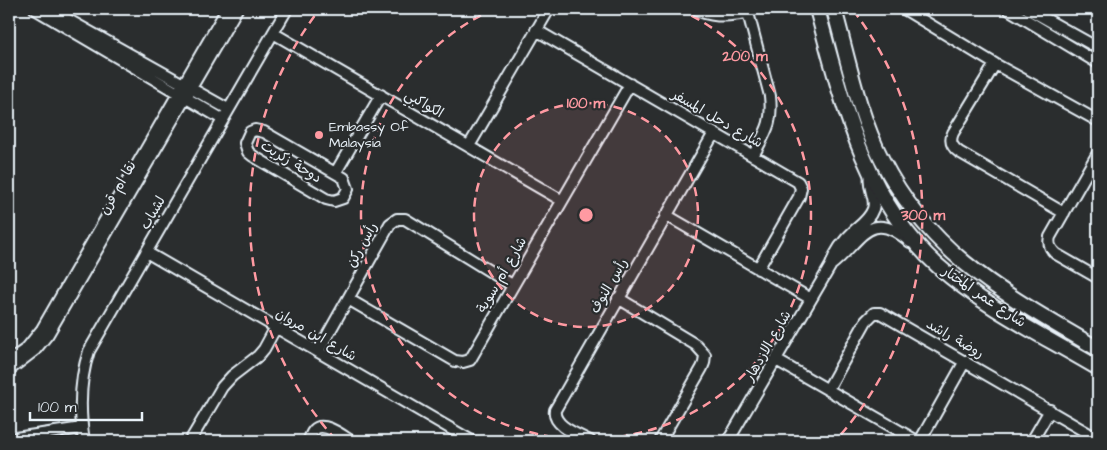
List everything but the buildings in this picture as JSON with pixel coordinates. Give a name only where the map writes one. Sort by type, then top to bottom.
[{"type":"main road","name":"شارع عمر المختار","points":[[817,9],[846,114],[870,175],[890,207],[921,248],[939,267],[977,296],[1098,368]]},
{"type":"main road","name":"شارع عمر المختار","points":[[834,9],[856,92],[870,132],[882,160],[912,210],[939,241],[974,272],[1006,294],[1098,349]]},
{"type":"street","points":[[35,9],[185,91],[228,109]]},
{"type":"street","points":[[49,9],[185,91],[222,119]]},
{"type":"street","name":"نقا ام قرن","points":[[9,370],[35,350],[48,334],[185,91],[227,9]]},
{"type":"street","name":"نقا ام قرن","points":[[9,361],[26,349],[42,329],[185,91],[237,9]]},
{"type":"street","name":"لشباب","points":[[84,441],[80,394],[81,380],[89,351],[287,9]]},
{"type":"street","points":[[469,146],[549,9]]},
{"type":"street","points":[[696,9],[702,13],[716,16],[748,11],[771,106],[770,124],[752,156]]},
{"type":"street","points":[[904,9],[995,64],[1098,122]]},
{"type":"street","points":[[1008,9],[1098,63]]},
{"type":"street","points":[[1028,9],[1098,48]]},
{"type":"street","points":[[1054,37],[1060,26]]},
{"type":"street","name":"شارع دحل المسفر","points":[[536,30],[795,180],[802,188],[799,197],[758,269]]},
{"type":"street","name":"الكواكبي","points":[[272,33],[561,200]]},
{"type":"street","points":[[995,64],[953,133],[950,139],[951,144],[959,152],[1064,213]]},
{"type":"street","name":"شارع أم سوية","points":[[348,298],[450,358],[463,362],[471,358],[630,84]]},
{"type":"street","name":"دوحة زكريت","points":[[336,172],[381,95]]},
{"type":"street","name":"دوحة زكريت","points":[[255,130],[264,132],[336,172],[344,178],[348,189],[343,198],[334,201],[326,199],[252,156],[246,148],[247,137],[250,132],[255,130]]},
{"type":"street","name":"رأس النوف","points":[[590,441],[562,426],[554,414],[557,406],[714,133]]},
{"type":"street","points":[[1098,153],[1050,237],[1049,242],[1052,250],[1098,278]]},
{"type":"street","name":"شارع الازدهار","points":[[728,441],[831,266],[834,255],[839,247],[873,211],[874,200],[869,186],[870,175]]},
{"type":"street","points":[[666,215],[811,299]]},
{"type":"street","name":"رأس ركن","points":[[318,352],[390,224],[401,218],[512,285]]},
{"type":"street","name":"شارع الازدهار","points":[[831,266],[859,237],[874,228],[884,226],[892,229],[921,248]]},
{"type":"street","name":"شارع ابن مروان","points":[[146,252],[472,441]]},
{"type":"street","points":[[618,298],[696,345],[705,355],[702,368],[660,441]]},
{"type":"street","name":"روضة راشد","points":[[828,390],[866,321],[874,313],[886,315],[1098,439]]},
{"type":"street","points":[[190,441],[222,387],[232,376],[258,356],[276,327]]},
{"type":"street","points":[[776,360],[918,441],[965,361]]},
{"type":"street","points":[[1032,441],[1050,410]]},
{"type":"street","points":[[308,441],[314,430],[320,427],[332,430],[351,441]]},
{"type":"street","points":[[9,439],[82,428]]},
{"type":"place","name":"Embassy Of Malaysia","points":[[319,135]]}]
